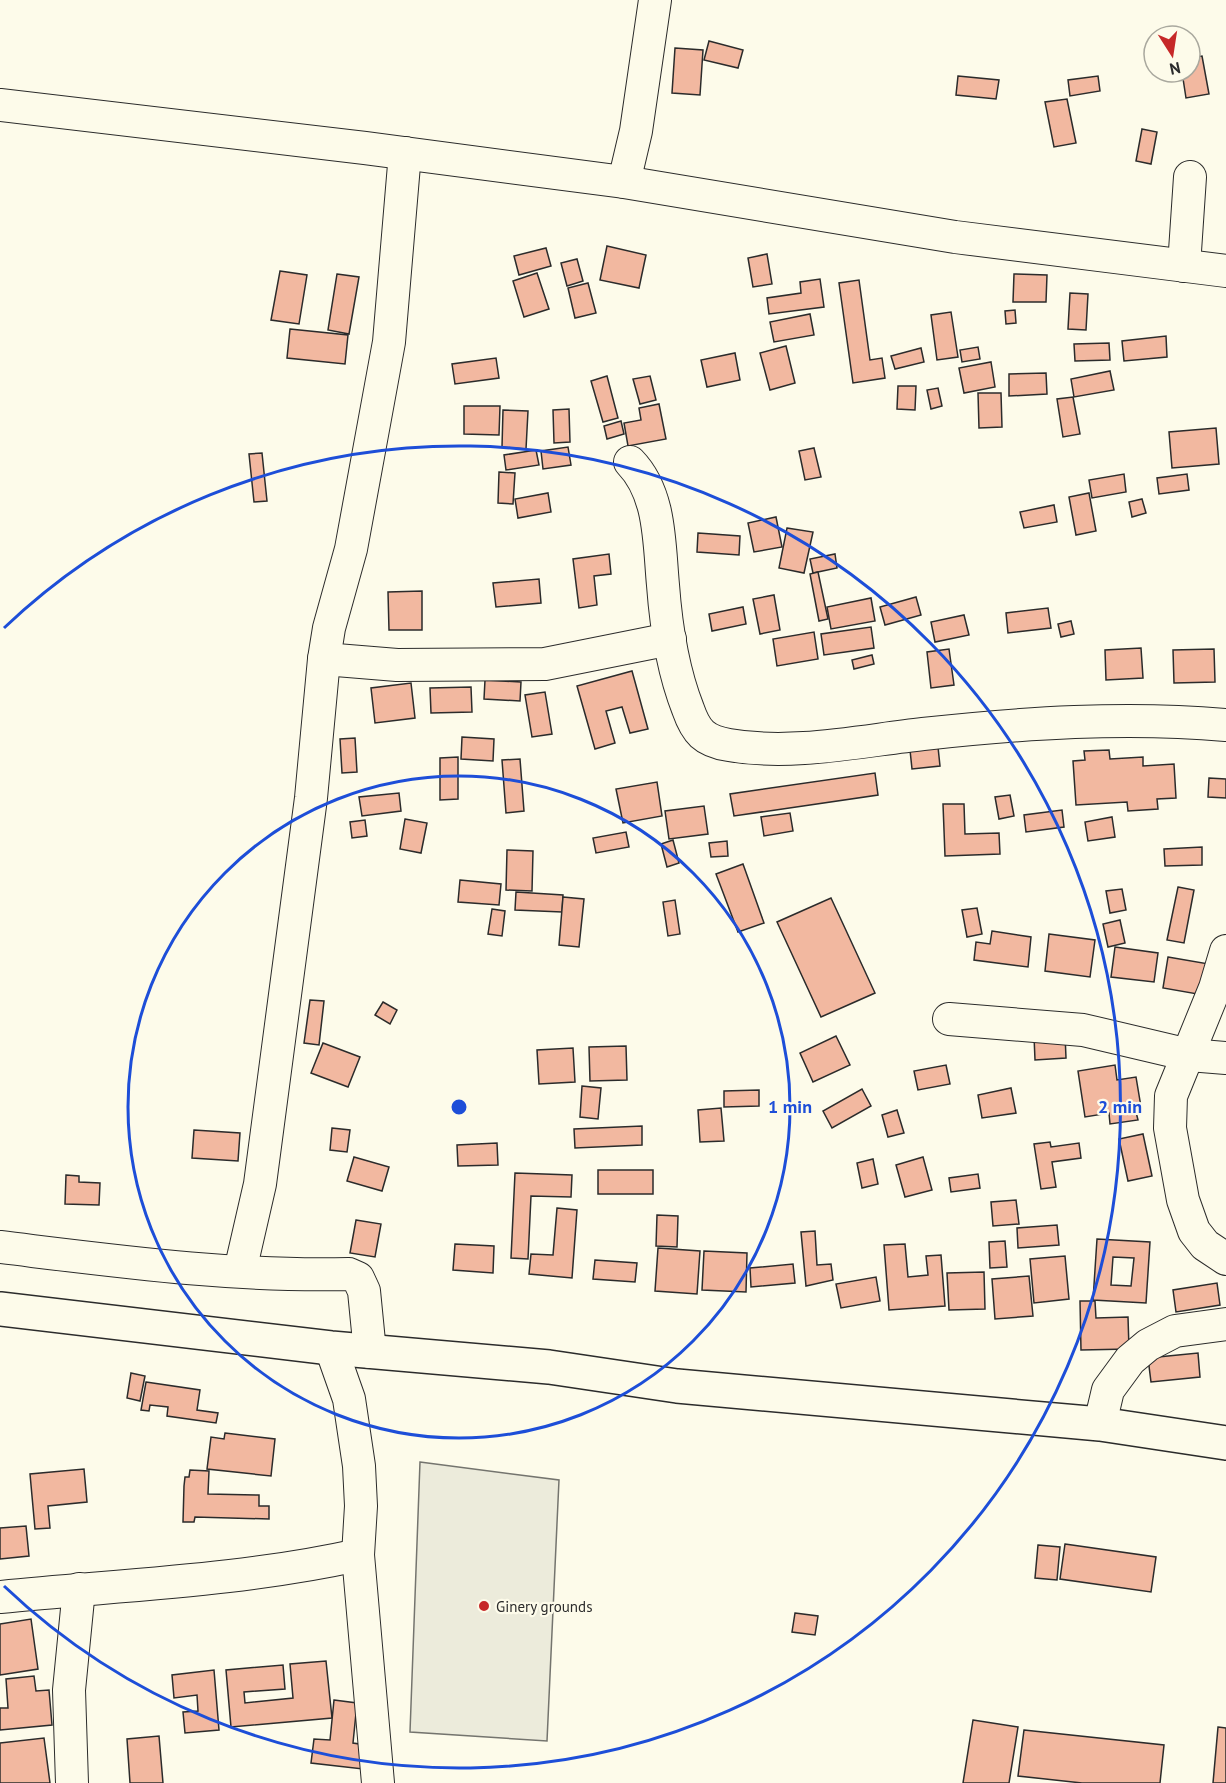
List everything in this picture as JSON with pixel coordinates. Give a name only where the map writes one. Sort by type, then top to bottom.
[{"type":"main road","points":[[0,1309],[331,1348],[549,1368],[677,1386],[1100,1424],[1226,1443]]},
{"type":"street","points":[[624,183],[636,131],[655,0]]},
{"type":"street","points":[[0,105],[405,153],[624,183],[955,237],[1226,271]]},
{"type":"street","points":[[240,1271],[260,1184],[311,798],[324,659],[329,628],[351,549],[389,342],[405,153]]},
{"type":"street","points":[[1184,266],[1190,177]]},
{"type":"street","points":[[630,462],[642,475],[660,533],[663,585],[670,639],[681,688],[696,730],[710,740],[728,745],[762,748],[846,744],[1071,721],[1181,721],[1226,725]]},
{"type":"street","points":[[324,659],[397,665],[545,664],[670,639]]},
{"type":"street","points":[[1226,951],[1189,1055],[1171,1096],[1170,1128],[1183,1200],[1194,1231],[1205,1245],[1226,1259]]},
{"type":"street","points":[[949,1019],[1083,1030],[1189,1055],[1226,1058]]},
{"type":"street","points":[[0,1247],[161,1266],[349,1274],[358,1278],[364,1291],[370,1352]]},
{"type":"street","points":[[1100,1424],[1108,1390],[1130,1360],[1148,1345],[1174,1331],[1226,1324]]},
{"type":"street","points":[[331,1348],[349,1399],[359,1466],[362,1506],[358,1555],[378,1783]]},
{"type":"street","points":[[0,1597],[263,1572],[308,1566],[358,1555]]},
{"type":"street","points":[[72,1783],[69,1690],[79,1589]]},
{"type":"shaded area","name":"Ginery grounds","points":[[420,1462],[559,1480],[547,1741],[410,1732]]},
{"type":"building","points":[[709,41],[743,50],[738,68],[704,60]]},
{"type":"building","points":[[675,48],[703,50],[700,95],[672,93]]},
{"type":"building","points":[[1202,56],[1209,94],[1186,98],[1184,84],[1202,84]]},
{"type":"building","points":[[958,76],[999,80],[996,99],[956,95]]},
{"type":"building","points":[[1098,76],[1100,91],[1070,96],[1068,80]]},
{"type":"building","points":[[1067,99],[1076,143],[1054,147],[1045,102]]},
{"type":"building","points":[[1142,129],[1157,132],[1151,164],[1136,161]]},
{"type":"building","points":[[607,246],[646,255],[639,288],[600,280]]},
{"type":"building","points":[[546,248],[551,266],[519,275],[514,256]]},
{"type":"building","points":[[767,254],[772,284],[753,287],[748,258]]},
{"type":"building","points":[[577,259],[583,281],[567,286],[561,263]]},
{"type":"building","points":[[280,271],[307,275],[299,324],[271,320]]},
{"type":"building","points":[[537,273],[549,309],[524,317],[513,281]]},
{"type":"building","points":[[337,274],[359,277],[349,334],[328,330]]},
{"type":"building","points":[[1014,274],[1047,275],[1046,302],[1013,302]]},
{"type":"building","points":[[820,279],[824,307],[769,314],[767,298],[801,293],[800,282]]},
{"type":"building","points":[[859,280],[870,360],[882,358],[885,378],[853,383],[839,283]]},
{"type":"building","points":[[588,283],[596,313],[575,318],[568,288]]},
{"type":"building","points":[[1070,293],[1088,294],[1086,330],[1068,329]]},
{"type":"building","points":[[1015,310],[1016,323],[1006,324],[1005,311]]},
{"type":"building","points":[[951,312],[958,357],[937,360],[931,315]]},
{"type":"building","points":[[810,314],[814,335],[774,342],[770,322]]},
{"type":"building","points":[[290,329],[348,335],[345,364],[287,358]]},
{"type":"building","points":[[1166,336],[1167,357],[1124,361],[1122,341]]},
{"type":"building","points":[[1109,343],[1110,360],[1075,361],[1074,344]]},
{"type":"building","points":[[786,346],[795,383],[770,390],[760,353]]},
{"type":"building","points":[[978,347],[980,359],[962,362],[960,350]]},
{"type":"building","points":[[921,348],[924,362],[895,369],[891,356]]},
{"type":"building","points":[[735,353],[740,380],[707,387],[701,360]]},
{"type":"building","points":[[496,358],[499,378],[455,384],[452,364]]},
{"type":"building","points":[[991,362],[995,387],[964,393],[959,368]]},
{"type":"building","points":[[1110,371],[1114,390],[1074,397],[1071,379]]},
{"type":"building","points":[[1046,373],[1047,394],[1009,396],[1009,374]]},
{"type":"building","points":[[607,376],[618,418],[603,422],[591,381]]},
{"type":"building","points":[[650,376],[656,400],[640,404],[633,379]]},
{"type":"building","points":[[898,386],[916,386],[915,410],[897,409]]},
{"type":"building","points":[[938,388],[942,406],[931,409],[927,390]]},
{"type":"building","points":[[978,393],[1001,393],[1002,427],[979,428]]},
{"type":"building","points":[[1073,397],[1080,434],[1063,437],[1057,399]]},
{"type":"building","points":[[659,404],[666,439],[628,446],[624,423],[641,420],[639,408]]},
{"type":"building","points":[[464,406],[500,406],[499,435],[464,434]]},
{"type":"building","points":[[569,409],[570,442],[554,443],[553,410]]},
{"type":"building","points":[[503,410],[528,411],[526,449],[502,447]]},
{"type":"building","points":[[621,421],[624,434],[607,439],[604,426]]},
{"type":"building","points":[[1216,428],[1219,464],[1172,468],[1169,432]]},
{"type":"building","points":[[568,447],[571,465],[543,469],[541,451]]},
{"type":"building","points":[[814,448],[821,477],[805,480],[799,451]]},
{"type":"building","points":[[536,450],[539,465],[506,470],[504,455]]},
{"type":"building","points":[[262,453],[267,501],[254,502],[249,454]]},
{"type":"building","points":[[499,472],[515,473],[513,504],[498,503]]},
{"type":"building","points":[[1124,474],[1126,492],[1092,498],[1089,480]]},
{"type":"building","points":[[1187,474],[1189,490],[1159,494],[1157,478]]},
{"type":"building","points":[[548,493],[551,512],[518,518],[515,499]]},
{"type":"building","points":[[1089,493],[1096,531],[1076,535],[1069,497]]},
{"type":"building","points":[[1142,499],[1146,513],[1132,517],[1129,502]]},
{"type":"building","points":[[1054,505],[1057,522],[1024,528],[1020,512]]},
{"type":"building","points":[[776,517],[782,547],[754,552],[748,523]]},
{"type":"building","points":[[787,528],[813,532],[804,573],[779,568]]},
{"type":"building","points":[[698,533],[740,536],[739,555],[697,552]]},
{"type":"building","points":[[609,554],[611,574],[594,576],[597,605],[579,608],[573,559]]},
{"type":"building","points":[[835,554],[837,568],[813,573],[810,559]]},
{"type":"building","points":[[818,572],[828,619],[819,621],[810,574]]},
{"type":"building","points":[[539,579],[541,603],[496,607],[493,583]]},
{"type":"building","points":[[422,591],[422,630],[389,630],[388,592]]},
{"type":"building","points":[[774,595],[780,630],[760,634],[753,599]]},
{"type":"building","points":[[916,597],[921,615],[885,625],[880,607]]},
{"type":"building","points":[[871,598],[875,621],[831,629],[827,607]]},
{"type":"building","points":[[743,607],[746,624],[712,631],[709,614]]},
{"type":"building","points":[[1048,608],[1051,628],[1008,633],[1006,613]]},
{"type":"building","points":[[964,615],[969,635],[935,642],[931,622]]},
{"type":"building","points":[[1071,621],[1074,634],[1061,637],[1058,624]]},
{"type":"building","points":[[871,627],[874,648],[824,655],[821,634]]},
{"type":"building","points":[[814,632],[818,659],[777,666],[773,639]]},
{"type":"building","points":[[1141,648],[1143,678],[1106,680],[1105,650]]},
{"type":"building","points":[[949,649],[954,685],[931,688],[927,652]]},
{"type":"building","points":[[1214,649],[1215,682],[1174,683],[1173,650]]},
{"type":"building","points":[[872,655],[874,664],[854,669],[852,660]]},
{"type":"building","points":[[632,671],[648,729],[630,733],[622,707],[606,711],[615,743],[595,749],[577,686]]},
{"type":"building","points":[[485,680],[521,682],[520,701],[484,699]]},
{"type":"building","points":[[411,683],[415,718],[375,723],[371,688]]},
{"type":"building","points":[[471,687],[472,712],[431,713],[430,688]]},
{"type":"building","points":[[545,692],[552,734],[532,737],[525,695]]},
{"type":"building","points":[[462,737],[494,739],[493,761],[461,759]]},
{"type":"building","points":[[355,738],[357,772],[342,773],[340,739]]},
{"type":"building","points":[[938,747],[940,766],[912,769],[910,750]]},
{"type":"building","points":[[1109,750],[1110,759],[1143,757],[1143,766],[1174,764],[1176,798],[1157,799],[1158,809],[1128,811],[1127,802],[1076,805],[1073,761],[1085,760],[1084,751]]},
{"type":"building","points":[[458,757],[458,799],[440,800],[440,758]]},
{"type":"building","points":[[520,759],[524,811],[506,813],[502,760]]},
{"type":"building","points":[[875,773],[878,795],[734,816],[730,794]]},
{"type":"building","points":[[1209,778],[1226,779],[1226,798],[1208,797]]},
{"type":"building","points":[[657,782],[662,816],[623,823],[616,789]]},
{"type":"building","points":[[399,793],[401,811],[362,816],[359,797]]},
{"type":"building","points":[[1010,795],[1014,816],[999,819],[995,797]]},
{"type":"building","points":[[943,804],[964,804],[965,834],[999,833],[1000,854],[945,856]]},
{"type":"building","points":[[704,806],[708,834],[669,839],[665,811]]},
{"type":"building","points":[[1062,810],[1064,827],[1026,832],[1024,815]]},
{"type":"building","points":[[790,813],[793,831],[764,836],[761,817]]},
{"type":"building","points":[[1112,817],[1115,837],[1088,841],[1085,822]]},
{"type":"building","points":[[405,819],[427,823],[421,853],[400,849]]},
{"type":"building","points":[[365,820],[367,836],[352,838],[350,822]]},
{"type":"building","points":[[626,832],[629,847],[596,853],[593,838]]},
{"type":"building","points":[[673,840],[679,863],[667,867],[661,844]]},
{"type":"building","points":[[727,841],[728,856],[711,857],[709,843]]},
{"type":"building","points":[[1202,847],[1202,865],[1165,866],[1164,849]]},
{"type":"building","points":[[507,850],[533,851],[532,891],[506,890]]},
{"type":"building","points":[[743,864],[764,923],[738,932],[716,874]]},
{"type":"building","points":[[460,880],[501,884],[499,905],[458,902]]},
{"type":"building","points":[[1178,887],[1194,890],[1184,943],[1167,940]]},
{"type":"building","points":[[1122,889],[1126,910],[1110,913],[1106,891]]},
{"type":"building","points":[[516,892],[563,895],[562,912],[515,910]]},
{"type":"building","points":[[563,897],[584,899],[579,947],[559,945]]},
{"type":"building","points":[[831,898],[875,993],[821,1017],[777,922]]},
{"type":"building","points":[[675,900],[680,934],[668,936],[663,902]]},
{"type":"building","points":[[977,908],[982,934],[967,937],[962,910]]},
{"type":"building","points":[[492,909],[505,911],[502,936],[488,934]]},
{"type":"building","points":[[1120,920],[1125,943],[1108,947],[1103,924]]},
{"type":"building","points":[[992,931],[1031,937],[1028,967],[974,960],[976,942],[990,944]]},
{"type":"building","points":[[1049,934],[1095,940],[1090,977],[1045,971]]},
{"type":"building","points":[[1115,947],[1158,953],[1154,982],[1111,977]]},
{"type":"building","points":[[1168,957],[1209,964],[1203,995],[1163,988]]},
{"type":"building","points":[[310,1000],[324,1001],[319,1045],[304,1043]]},
{"type":"building","points":[[383,1002],[397,1010],[390,1024],[375,1015]]},
{"type":"building","points":[[1065,1034],[1066,1058],[1035,1060],[1034,1036]]},
{"type":"building","points":[[836,1036],[850,1065],[813,1082],[800,1053]]},
{"type":"building","points":[[323,1043],[360,1057],[348,1087],[311,1073]]},
{"type":"building","points":[[626,1046],[627,1080],[590,1081],[589,1047]]},
{"type":"building","points":[[573,1048],[575,1082],[539,1084],[537,1050]]},
{"type":"building","points":[[946,1065],[950,1084],[918,1090],[914,1071]]},
{"type":"building","points":[[1115,1065],[1117,1080],[1136,1077],[1141,1107],[1135,1108],[1138,1120],[1110,1124],[1109,1113],[1085,1117],[1078,1071]]},
{"type":"building","points":[[582,1086],[601,1088],[598,1119],[580,1117]]},
{"type":"building","points":[[1011,1088],[1016,1113],[982,1118],[978,1095]]},
{"type":"building","points":[[862,1089],[871,1106],[832,1128],[823,1111]]},
{"type":"building","points":[[759,1090],[759,1106],[724,1107],[724,1091]]},
{"type":"building","points":[[721,1108],[724,1141],[700,1142],[698,1110]]},
{"type":"building","points":[[897,1110],[904,1133],[888,1137],[882,1115]]},
{"type":"building","points":[[642,1126],[642,1145],[575,1148],[574,1129]]},
{"type":"building","points":[[332,1128],[350,1130],[347,1152],[330,1150]]},
{"type":"building","points":[[194,1130],[240,1133],[238,1161],[192,1158]]},
{"type":"building","points":[[1143,1134],[1152,1176],[1128,1181],[1119,1139]]},
{"type":"building","points":[[1050,1142],[1051,1147],[1079,1143],[1081,1158],[1052,1162],[1056,1187],[1041,1189],[1034,1144]]},
{"type":"building","points":[[497,1143],[498,1165],[458,1166],[457,1145]]},
{"type":"building","points":[[354,1157],[389,1167],[382,1191],[347,1181]]},
{"type":"building","points":[[923,1157],[932,1190],[905,1197],[896,1165]]},
{"type":"building","points":[[873,1159],[878,1184],[862,1188],[857,1163]]},
{"type":"building","points":[[598,1170],[653,1170],[653,1194],[598,1194]]},
{"type":"building","points":[[515,1173],[572,1175],[571,1197],[531,1196],[528,1259],[511,1258]]},
{"type":"building","points":[[978,1174],[980,1188],[951,1192],[949,1178]]},
{"type":"building","points":[[66,1175],[79,1176],[79,1182],[100,1183],[99,1205],[65,1204]]},
{"type":"building","points":[[1016,1200],[1019,1224],[993,1226],[991,1202]]},
{"type":"building","points":[[557,1208],[577,1210],[572,1278],[529,1274],[531,1254],[553,1255]]},
{"type":"building","points":[[657,1215],[678,1216],[677,1247],[656,1246]]},
{"type":"building","points":[[356,1220],[381,1224],[375,1257],[350,1253]]},
{"type":"building","points":[[1057,1225],[1059,1245],[1018,1248],[1017,1228]]},
{"type":"building","points":[[815,1231],[817,1265],[831,1264],[833,1280],[806,1286],[801,1232]]},
{"type":"building","points":[[1097,1239],[1150,1242],[1146,1303],[1093,1300]],"holes":[[[1113,1257],[1134,1258],[1131,1286],[1111,1285]]]},
{"type":"building","points":[[1005,1241],[1007,1267],[990,1268],[989,1242]]},
{"type":"building","points":[[455,1244],[494,1246],[493,1273],[453,1270]]},
{"type":"building","points":[[905,1244],[908,1277],[928,1275],[926,1256],[941,1255],[945,1306],[889,1310],[884,1245]]},
{"type":"building","points":[[658,1248],[700,1251],[697,1294],[655,1291]]},
{"type":"building","points":[[704,1251],[747,1253],[746,1292],[702,1290]]},
{"type":"building","points":[[1065,1256],[1069,1299],[1034,1303],[1030,1259]]},
{"type":"building","points":[[595,1260],[637,1263],[635,1282],[593,1279]]},
{"type":"building","points":[[793,1264],[795,1283],[751,1287],[750,1268]]},
{"type":"building","points":[[984,1272],[985,1309],[949,1310],[947,1273]]},
{"type":"building","points":[[1029,1276],[1033,1316],[995,1319],[992,1279]]},
{"type":"building","points":[[876,1277],[880,1301],[841,1308],[836,1284]]},
{"type":"building","points":[[1217,1283],[1220,1305],[1176,1312],[1173,1290]]},
{"type":"building","points":[[1080,1301],[1095,1301],[1096,1318],[1128,1317],[1129,1349],[1081,1350]]},
{"type":"building","points":[[1198,1353],[1200,1377],[1151,1382],[1148,1358]]},
{"type":"building","points":[[131,1373],[145,1376],[140,1401],[127,1398]]},
{"type":"building","points":[[146,1382],[200,1390],[197,1410],[218,1413],[216,1423],[167,1416],[168,1407],[150,1405],[149,1411],[141,1410]]},
{"type":"building","points":[[225,1433],[275,1439],[271,1476],[207,1469],[211,1437],[224,1439]]},
{"type":"building","points":[[84,1469],[87,1502],[48,1506],[50,1528],[35,1529],[30,1474]]},
{"type":"building","points":[[190,1470],[209,1471],[208,1494],[259,1495],[259,1506],[269,1506],[269,1519],[195,1517],[194,1522],[183,1522],[185,1477],[189,1477]]},
{"type":"building","points":[[26,1526],[29,1556],[0,1559],[0,1528]]},
{"type":"building","points":[[1065,1544],[1156,1557],[1151,1592],[1060,1579]]},
{"type":"building","points":[[1038,1545],[1060,1547],[1057,1580],[1035,1578]]},
{"type":"building","points":[[795,1613],[818,1616],[815,1635],[792,1632]]},
{"type":"building","points":[[31,1619],[38,1669],[0,1675],[0,1624]]},
{"type":"building","points":[[326,1661],[332,1718],[231,1727],[226,1670],[283,1665],[285,1689],[244,1692],[245,1703],[293,1698],[290,1664]]},
{"type":"building","points":[[214,1670],[219,1730],[185,1733],[183,1712],[198,1711],[197,1695],[174,1698],[172,1675]]},
{"type":"building","points":[[34,1676],[36,1691],[49,1690],[52,1725],[0,1730],[0,1708],[8,1708],[6,1679]]},
{"type":"building","points":[[334,1700],[357,1703],[353,1743],[366,1745],[363,1769],[311,1763],[314,1739],[330,1740]]},
{"type":"building","points":[[973,1720],[1018,1727],[1009,1783],[963,1783]]},
{"type":"building","points":[[1218,1727],[1226,1728],[1226,1783],[1213,1783]]},
{"type":"building","points":[[1024,1730],[1164,1745],[1160,1783],[1082,1783],[1018,1776]]},
{"type":"building","points":[[159,1736],[163,1783],[130,1783],[127,1739]]},
{"type":"building","points":[[44,1738],[50,1783],[0,1783],[0,1743]]},
{"type":"place","name":"Ginery grounds","points":[[484,1606]]}]
